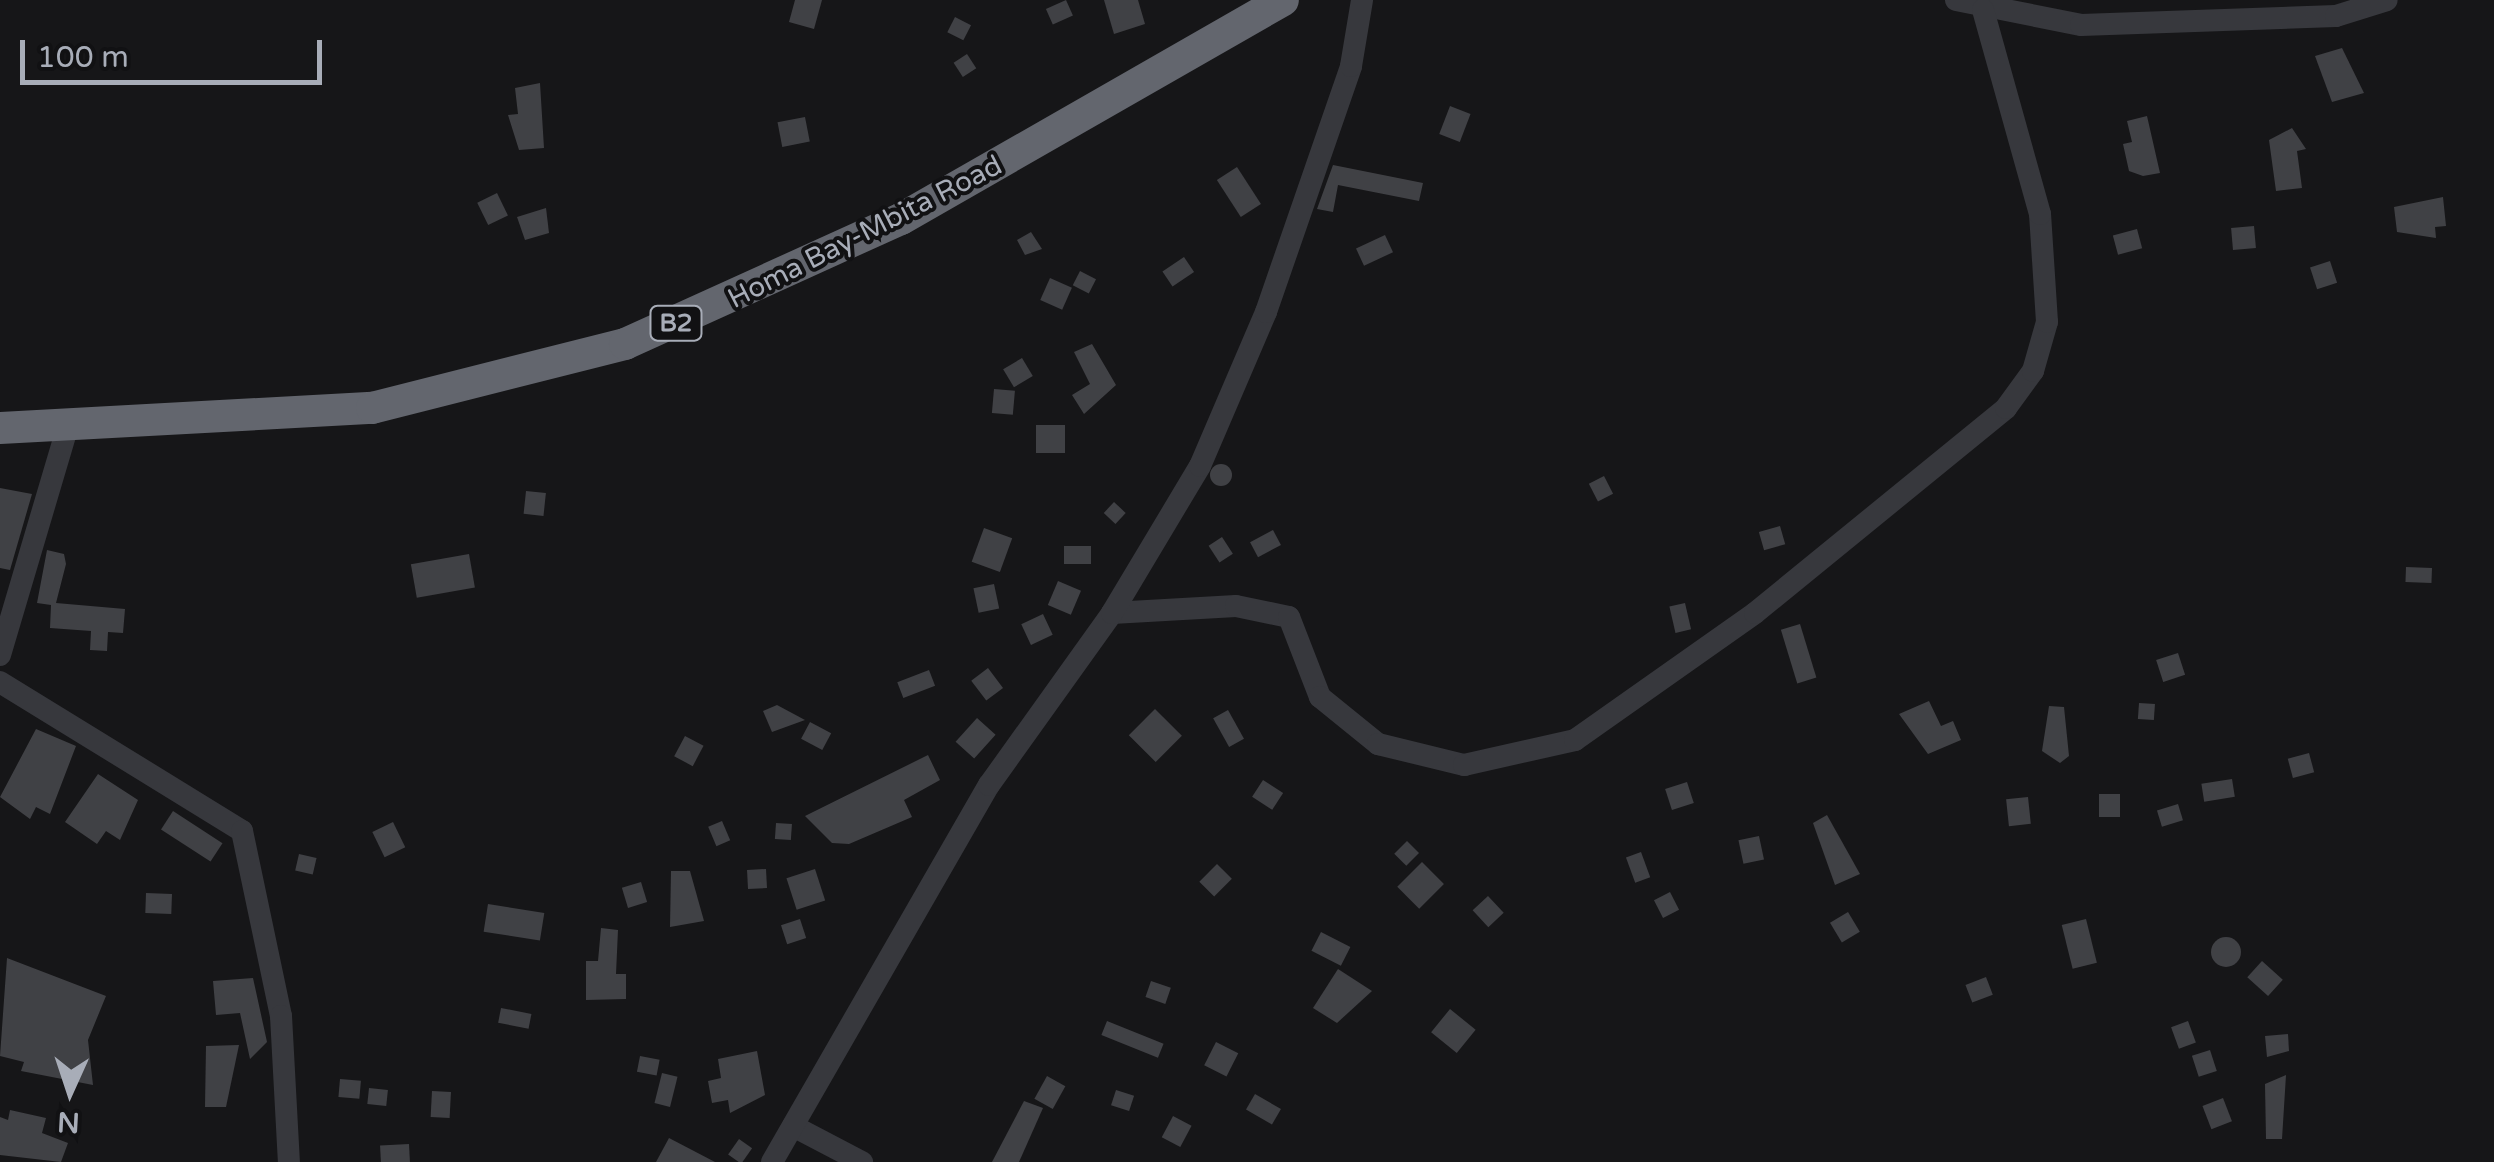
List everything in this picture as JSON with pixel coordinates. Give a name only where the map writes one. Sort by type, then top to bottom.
[{"type":"highway","name":"Homa Bay-Mbita Road","points":[[0,428],[372,408],[625,344],[901,219],[1283,0]]},
{"type":"street","points":[[772,1162],[989,785],[1112,613],[1200,466],[1266,312],[1351,66],[1362,0]]},
{"type":"street","points":[[1956,0],[1983,10],[2100,25],[2336,16],[2387,0]]},
{"type":"street","points":[[1112,613],[1236,606],[1289,617],[1320,697],[1378,744],[1464,765],[1575,740],[1755,612],[2006,408],[2033,371],[2047,322],[2040,214],[1983,10]]},
{"type":"street","points":[[0,655],[68,426]]},
{"type":"street","points":[[0,682],[242,831],[281,1016],[289,1162]]},
{"type":"street","points":[[792,1126],[862,1162]]},
{"type":"building","points":[[795,0],[822,0],[814,29],[789,22]]},
{"type":"building","points":[[1066,0],[1073,16],[1053,24],[1046,9]]},
{"type":"building","points":[[1104,0],[1138,0],[1145,24],[1114,34]]},
{"type":"building","points":[[955,17],[971,25],[963,40],[947,32]]},
{"type":"building","points":[[2342,48],[2364,93],[2332,102],[2315,56]]},
{"type":"building","points":[[967,54],[976,68],[963,77],[954,63]]},
{"type":"building","points":[[540,83],[544,148],[519,150],[508,115],[518,114],[515,88]]},
{"type":"building","points":[[1450,106],[1471,114],[1460,142],[1439,134]]},
{"type":"building","points":[[2147,116],[2160,173],[2143,176],[2129,171],[2123,144],[2132,142],[2127,121]]},
{"type":"building","points":[[805,117],[810,142],[782,147],[778,122]]},
{"type":"building","points":[[2292,128],[2306,149],[2297,151],[2302,188],[2276,191],[2269,140]]},
{"type":"building","points":[[1333,165],[1423,183],[1419,201],[1338,185],[1333,212],[1317,209]]},
{"type":"building","points":[[1237,167],[1261,204],[1241,217],[1217,180]]},
{"type":"building","points":[[497,193],[508,215],[488,225],[477,203]]},
{"type":"building","points":[[2443,197],[2446,226],[2435,227],[2436,238],[2397,232],[2394,207]]},
{"type":"building","points":[[546,208],[549,233],[525,240],[517,217]]},
{"type":"building","points":[[2254,226],[2256,248],[2233,250],[2231,228]]},
{"type":"building","points":[[2137,229],[2142,248],[2118,255],[2113,235]]},
{"type":"building","points":[[1031,232],[1042,249],[1025,255],[1017,240]]},
{"type":"building","points":[[1385,235],[1393,252],[1364,266],[1356,249]]},
{"type":"building","points":[[1184,257],[1194,272],[1173,286],[1162,272]]},
{"type":"building","points":[[2330,261],[2337,283],[2317,289],[2310,267]]},
{"type":"building","points":[[1080,271],[1096,279],[1089,293],[1073,285]]},
{"type":"building","points":[[1050,278],[1072,288],[1062,310],[1040,300]]},
{"type":"building","points":[[1092,344],[1116,385],[1084,414],[1072,395],[1090,384],[1074,352]]},
{"type":"building","points":[[1022,358],[1033,376],[1014,387],[1003,369]]},
{"type":"building","points":[[994,389],[1015,391],[1013,415],[992,413]]},
{"type":"building","points":[[1036,425],[1065,425],[1065,453],[1036,453]]},
{"type":"building","points":[[1221,464],[1229,467],[1229,483],[1221,486],[1213,483],[1210,475],[1213,467]]},
{"type":"building","points":[[1604,476],[1613,494],[1598,502],[1589,484]]},
{"type":"building","points":[[0,488],[32,494],[10,570],[0,568]]},
{"type":"building","points":[[526,491],[546,493],[543,516],[524,514]]},
{"type":"building","points":[[1114,502],[1126,513],[1115,524],[1104,513]]},
{"type":"building","points":[[1780,526],[1785,544],[1764,550],[1759,532]]},
{"type":"building","points":[[984,528],[1012,538],[1000,572],[972,562]]},
{"type":"building","points":[[1273,530],[1281,545],[1258,557],[1250,542]]},
{"type":"building","points":[[1222,537],[1233,554],[1219,562],[1209,546]]},
{"type":"building","points":[[1064,546],[1091,546],[1091,564],[1064,564]]},
{"type":"building","points":[[47,550],[64,554],[66,564],[56,603],[125,609],[123,633],[108,632],[107,651],[90,650],[91,631],[50,628],[51,605],[37,603]]},
{"type":"building","points":[[469,554],[475,587],[417,598],[411,564]]},
{"type":"building","points":[[2406,567],[2432,568],[2431,583],[2405,582]]},
{"type":"building","points":[[1058,581],[1081,591],[1071,615],[1048,605]]},
{"type":"building","points":[[994,584],[999,608],[979,613],[973,588]]},
{"type":"building","points":[[1685,603],[1691,629],[1675,633],[1669,607]]},
{"type":"building","points":[[1043,614],[1053,635],[1031,645],[1021,624]]},
{"type":"building","points":[[1800,624],[1816,678],[1797,683],[1781,630]]},
{"type":"building","points":[[2178,653],[2185,675],[2163,682],[2156,660]]},
{"type":"building","points":[[988,668],[1003,688],[986,701],[971,681]]},
{"type":"building","points":[[929,670],[935,686],[903,698],[897,682]]},
{"type":"building","points":[[1929,701],[1941,726],[1953,721],[1961,740],[1928,754],[1899,714]]},
{"type":"building","points":[[2139,703],[2155,704],[2154,720],[2138,719]]},
{"type":"building","points":[[777,705],[805,720],[772,732],[763,711]]},
{"type":"building","points":[[2049,706],[2064,707],[2069,756],[2060,763],[2042,751]]},
{"type":"building","points":[[1155,709],[1182,736],[1156,762],[1129,735]]},
{"type":"building","points":[[1228,710],[1244,739],[1229,747],[1213,718]]},
{"type":"building","points":[[977,718],[996,735],[974,759],[956,742]]},
{"type":"building","points":[[810,722],[831,733],[822,750],[801,739]]},
{"type":"building","points":[[36,729],[76,746],[50,814],[36,807],[30,819],[0,797]]},
{"type":"building","points":[[685,736],[704,746],[693,766],[674,756]]},
{"type":"building","points":[[2309,753],[2314,772],[2293,778],[2288,759]]},
{"type":"building","points":[[928,755],[940,780],[904,800],[912,817],[849,844],[832,843],[805,816]]},
{"type":"building","points":[[98,774],[138,800],[120,840],[106,831],[97,844],[65,822]]},
{"type":"building","points":[[2232,779],[2235,797],[2204,802],[2201,784]]},
{"type":"building","points":[[1263,780],[1283,793],[1272,810],[1252,797]]},
{"type":"building","points":[[1687,782],[1694,803],[1672,810],[1665,789]]},
{"type":"building","points":[[2099,794],[2120,794],[2120,817],[2099,817]]},
{"type":"building","points":[[2028,797],[2031,824],[2009,826],[2006,799]]},
{"type":"building","points":[[2178,804],[2183,820],[2162,827],[2157,810]]},
{"type":"building","points":[[173,811],[222,843],[210,862],[161,829]]},
{"type":"building","points":[[1827,815],[1860,874],[1835,885],[1813,823]]},
{"type":"building","points":[[722,821],[730,840],[716,846],[708,827]]},
{"type":"building","points":[[393,822],[405,847],[385,857],[372,832]]},
{"type":"building","points":[[776,823],[792,824],[791,840],[775,839]]},
{"type":"building","points":[[1759,836],[1764,859],[1743,864],[1738,840]]},
{"type":"building","points":[[1407,841],[1419,853],[1406,866],[1394,854]]},
{"type":"building","points":[[1641,852],[1650,877],[1635,883],[1626,857]]},
{"type":"building","points":[[299,854],[317,858],[313,875],[295,871]]},
{"type":"building","points":[[1422,862],[1444,884],[1419,909],[1397,887]]},
{"type":"building","points":[[1217,864],[1232,879],[1214,897],[1199,882]]},
{"type":"building","points":[[766,869],[767,888],[748,889],[747,870]]},
{"type":"building","points":[[815,869],[825,900],[797,910],[786,878]]},
{"type":"building","points":[[671,871],[690,871],[704,921],[670,927]]},
{"type":"building","points":[[641,882],[647,902],[628,908],[622,888]]},
{"type":"building","points":[[1670,892],[1679,910],[1663,918],[1654,900]]},
{"type":"building","points":[[146,893],[172,894],[171,914],[145,913]]},
{"type":"building","points":[[1488,896],[1504,913],[1488,927],[1473,910]]},
{"type":"building","points":[[488,904],[544,913],[540,941],[484,932]]},
{"type":"building","points":[[1848,912],[1860,932],[1842,943],[1830,923]]},
{"type":"building","points":[[800,919],[806,938],[787,944],[781,925]]},
{"type":"building","points":[[2086,919],[2097,963],[2073,969],[2062,925]]},
{"type":"building","points":[[601,928],[618,930],[616,974],[626,974],[626,999],[586,1000],[586,961],[598,961]]},
{"type":"building","points":[[1321,932],[1350,947],[1341,966],[1311,951]]},
{"type":"building","points":[[2226,937],[2237,941],[2241,952],[2237,963],[2226,967],[2215,963],[2211,952],[2215,941]]},
{"type":"building","points":[[7,958],[106,996],[88,1040],[93,1085],[21,1071],[24,1062],[0,1056]]},
{"type":"building","points":[[2262,961],[2283,980],[2268,996],[2247,977]]},
{"type":"building","points":[[1338,969],[1372,991],[1337,1023],[1313,1008]]},
{"type":"building","points":[[1986,977],[1993,995],[1972,1003],[1965,985]]},
{"type":"building","points":[[253,978],[267,1042],[250,1059],[240,1013],[216,1015],[213,981]]},
{"type":"building","points":[[1151,981],[1171,988],[1165,1004],[1145,997]]},
{"type":"building","points":[[501,1008],[531,1014],[529,1029],[498,1023]]},
{"type":"building","points":[[1450,1009],[1476,1030],[1457,1053],[1431,1032]]},
{"type":"building","points":[[1107,1021],[1164,1044],[1158,1058],[1101,1035]]},
{"type":"building","points":[[2188,1021],[2196,1043],[2179,1049],[2171,1027]]},
{"type":"building","points":[[2288,1034],[2289,1051],[2267,1057],[2265,1036]]},
{"type":"building","points":[[1216,1042],[1238,1053],[1226,1077],[1204,1065]]},
{"type":"building","points":[[239,1045],[226,1107],[205,1107],[206,1046]]},
{"type":"building","points":[[2210,1050],[2217,1071],[2199,1077],[2192,1056]]},
{"type":"building","points":[[757,1051],[765,1095],[730,1113],[728,1100],[712,1103],[708,1081],[721,1078],[718,1059]]},
{"type":"building","points":[[640,1056],[660,1060],[657,1076],[637,1072]]},
{"type":"building","points":[[662,1073],[678,1077],[670,1107],[655,1103]]},
{"type":"building","points":[[2286,1075],[2282,1139],[2266,1139],[2265,1084]]},
{"type":"building","points":[[1047,1076],[1065,1086],[1053,1109],[1034,1099]]},
{"type":"building","points":[[340,1079],[361,1081],[359,1099],[338,1097]]},
{"type":"building","points":[[369,1088],[388,1090],[386,1106],[367,1104]]},
{"type":"building","points":[[1116,1090],[1134,1096],[1129,1111],[1111,1105]]},
{"type":"building","points":[[432,1091],[451,1092],[450,1118],[431,1117]]},
{"type":"building","points":[[1255,1094],[1281,1109],[1272,1125],[1246,1110]]},
{"type":"building","points":[[2223,1098],[2232,1121],[2211,1129],[2202,1106]]},
{"type":"building","points":[[1024,1101],[1043,1108],[1019,1162],[992,1162]]},
{"type":"building","points":[[10,1110],[46,1118],[42,1133],[68,1143],[61,1162],[0,1155],[0,1117],[8,1120]]},
{"type":"building","points":[[1173,1116],[1192,1126],[1180,1147],[1162,1137]]},
{"type":"building","points":[[669,1138],[715,1162],[656,1162]]},
{"type":"building","points":[[739,1139],[752,1148],[742,1162],[728,1155]]},
{"type":"building","points":[[409,1144],[410,1162],[381,1162],[380,1146]]}]
